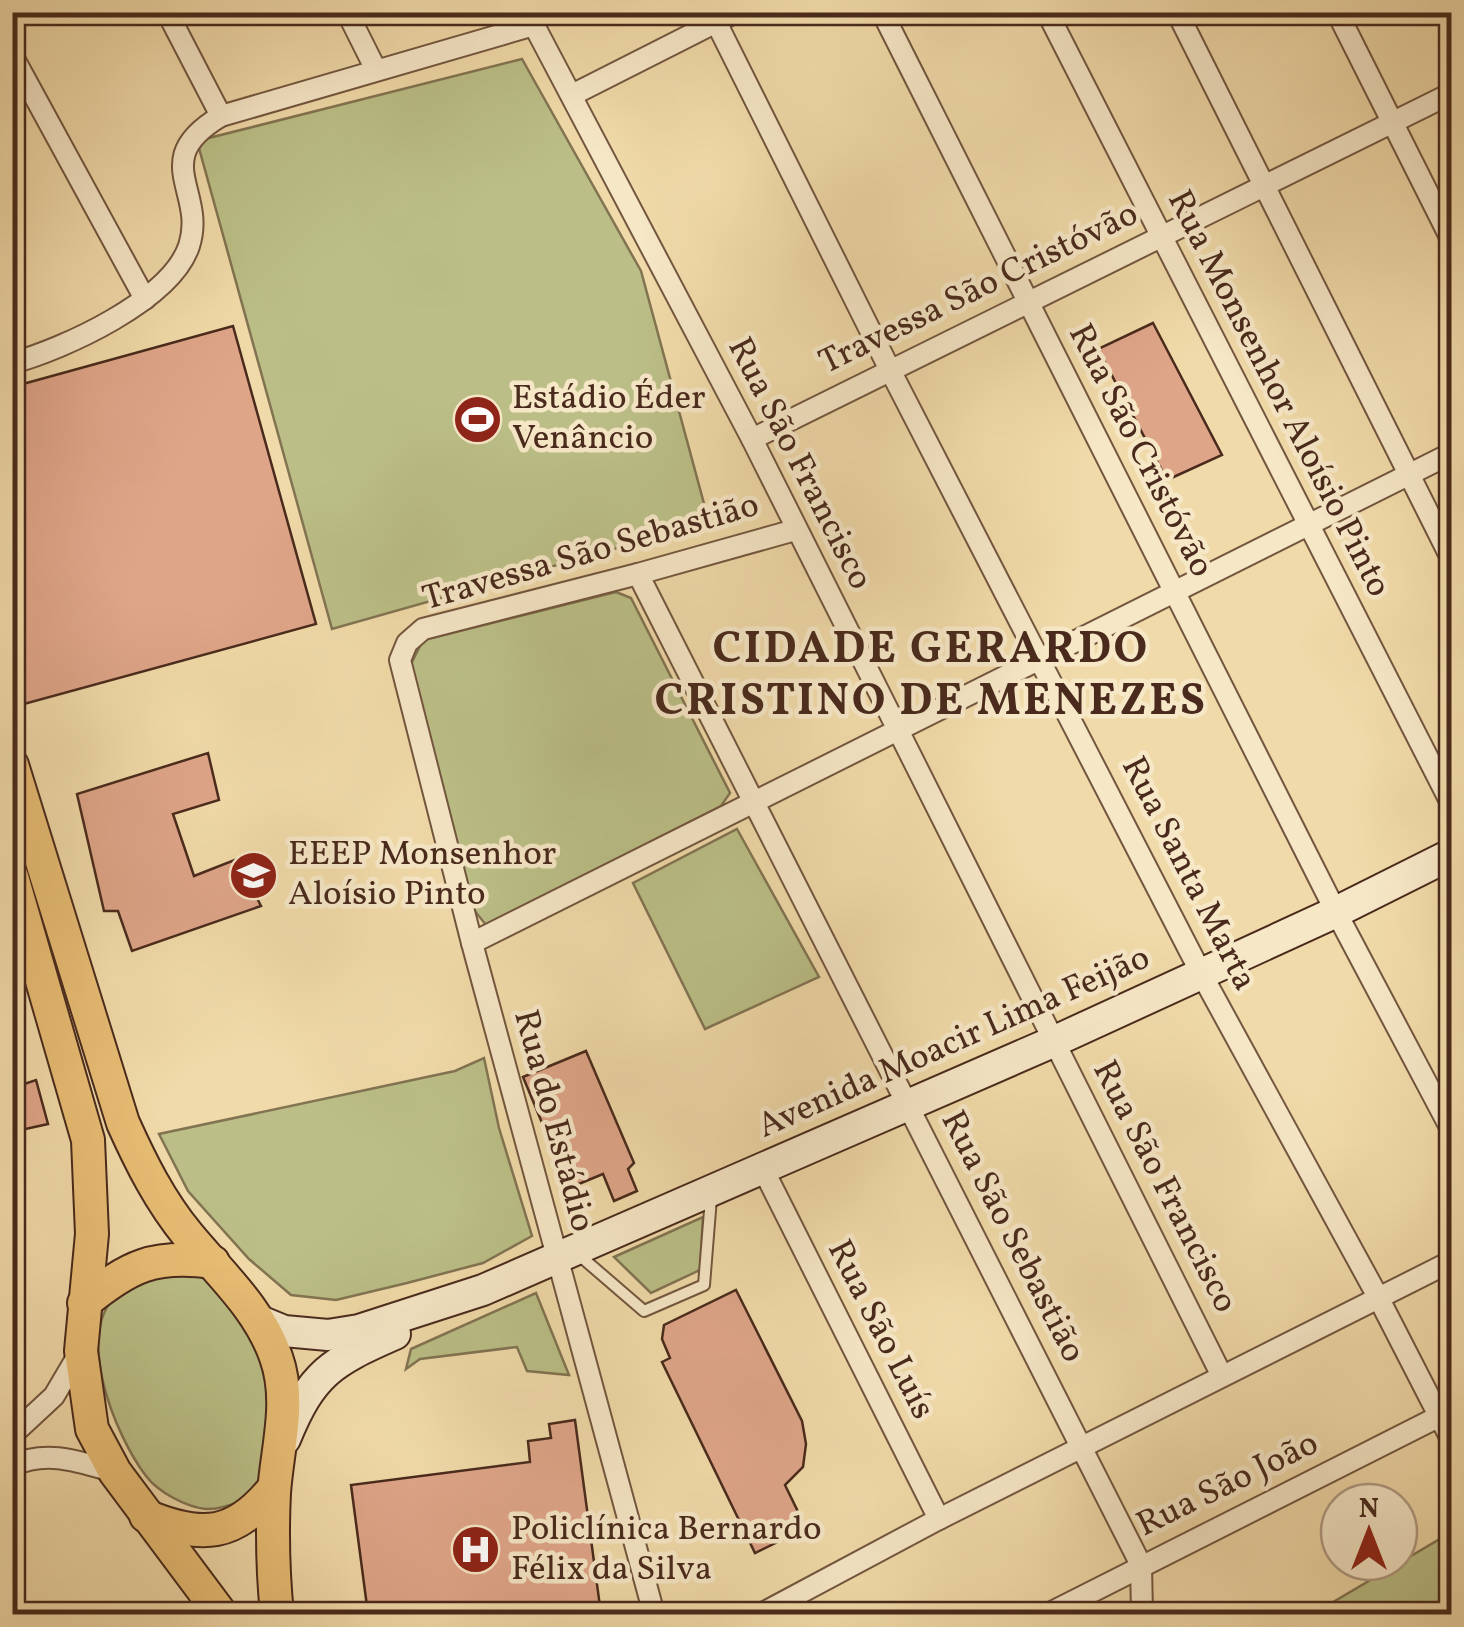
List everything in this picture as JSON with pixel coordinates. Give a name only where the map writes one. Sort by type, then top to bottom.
[{"type":"main road","points":[[12,765],[123,1123],[162,1200],[262,1322],[278,1361],[283,1398],[281,1449],[274,1488],[277,1614]]},
{"type":"main road","name":"Avenida Moacir Lima Feijão","points":[[482,1290],[1202,975],[1452,854]]},
{"type":"main road","points":[[12,877],[88,1140],[92,1234],[81,1351],[92,1429],[115,1472],[221,1614]]},
{"type":"main road","points":[[84,1303],[120,1276],[158,1259],[212,1262]]},
{"type":"main road","points":[[262,1322],[284,1331],[328,1335],[358,1330],[482,1290]]},
{"type":"main road","points":[[281,1449],[300,1404],[316,1380],[336,1362],[482,1290]]},
{"type":"main road","points":[[146,1516],[177,1529],[204,1532],[230,1526],[250,1514],[274,1488]]},
{"type":"street","points":[[168,12],[221,116]]},
{"type":"street","points":[[347,12],[376,70]]},
{"type":"street","points":[[572,95],[713,17],[736,12]]},
{"type":"street","name":"Rua São Cristóvão","points":[[882,12],[1336,912],[1452,1131]]},
{"type":"street","name":"Rua Monsenhor Aloísio Pinto","points":[[1047,12],[1452,805]]},
{"type":"street","points":[[1177,12],[1452,560]]},
{"type":"street","points":[[1337,12],[1452,241]]},
{"type":"street","name":"Rua Santa Marta","points":[[713,17],[1202,975],[1452,1441]]},
{"type":"street","points":[[12,362],[84,336],[145,298],[175,268],[189,245],[183,162],[188,144],[199,129],[221,116],[530,19]]},
{"type":"street","name":"Rua São Francisco","points":[[530,19],[752,439],[1222,1376]]},
{"type":"street","points":[[12,55],[145,298]]},
{"type":"street","name":"Travessa São Cristóvão","points":[[752,439],[1452,93]]},
{"type":"street","points":[[472,943],[1452,453]]},
{"type":"street","name":"Travessa São Sebastião","points":[[407,642],[422,629],[795,530]]},
{"type":"street","name":"Rua São Sebastião","points":[[638,574],[1141,1565],[1142,1614]]},
{"type":"street","name":"Rua do Estádio","points":[[407,642],[400,660],[472,943],[566,1256],[654,1614]]},
{"type":"street","name":"Rua São Luís","points":[[763,1169],[939,1519]]},
{"type":"street","points":[[760,1614],[1082,1446],[1452,1261]]},
{"type":"street","points":[[12,1435],[54,1396],[81,1351]]},
{"type":"street","name":"Rua São João","points":[[1048,1614],[1438,1417]]},
{"type":"street","points":[[12,1466],[30,1458],[52,1457],[115,1472]]},
{"type":"lane","points":[[566,1256],[644,1311],[704,1285],[712,1192]]},
{"type":"green space","name":"Estádio Éder Venâncio","points":[[522,59],[641,271],[709,522],[332,629],[197,141]]},
{"type":"green space","points":[[616,592],[631,598],[730,793],[721,806],[486,925],[474,910],[409,668],[423,640]]},
{"type":"green space","points":[[737,829],[819,977],[705,1029],[633,883]]},
{"type":"green space","points":[[484,1058],[499,1128],[532,1236],[483,1263],[336,1300],[291,1295],[249,1259],[188,1191],[159,1134],[455,1071]]},
{"type":"green space","points":[[703,1217],[700,1270],[651,1293],[614,1257]]},
{"type":"green space","points":[[193,1273],[218,1285],[255,1331],[271,1406],[262,1474],[251,1497],[212,1509],[173,1498],[146,1476],[112,1411],[99,1357],[99,1331],[106,1309],[120,1292],[145,1280]]},
{"type":"green space","points":[[536,1293],[569,1375],[527,1371],[517,1347],[420,1359],[406,1369],[411,1349]]},
{"type":"green space","points":[[1450,1533],[1451,1614],[1313,1614],[1367,1582],[1419,1582],[1419,1551]]},
{"type":"building","points":[[1153,323],[1222,455],[1167,480],[1098,349]]},
{"type":"building","points":[[233,326],[316,624],[24,704],[12,662],[12,387]]},
{"type":"building","points":[[208,753],[219,800],[173,814],[194,876],[237,859],[261,906],[132,951],[118,911],[104,911],[77,794]]},
{"type":"building","points":[[586,1051],[634,1163],[628,1169],[637,1191],[614,1201],[603,1174],[569,1188],[523,1077]]},
{"type":"building","points":[[36,1080],[48,1124],[12,1132],[12,1088]]},
{"type":"building","points":[[736,1290],[802,1421],[806,1444],[803,1467],[785,1485],[806,1528],[755,1553],[662,1362],[670,1358],[662,1339],[664,1325]]},
{"type":"building","name":"Policlínica Bernardo Félix da Silva","points":[[575,1420],[601,1614],[368,1614],[351,1485],[530,1462],[528,1441],[551,1438],[549,1424]]},
{"type":"place","name":"Estádio Éder Venâncio","points":[[477,419]]},
{"type":"place","name":"EEEP Monsenhor Aloísio Pinto","points":[[253,875]]},
{"type":"place","name":"Policlínica Bernardo Félix da Silva","points":[[476,1550]]},
{"type":"district","name":"CIDADE GERARDO CRISTINO DE MENEZES","points":[[931,676]]}]
